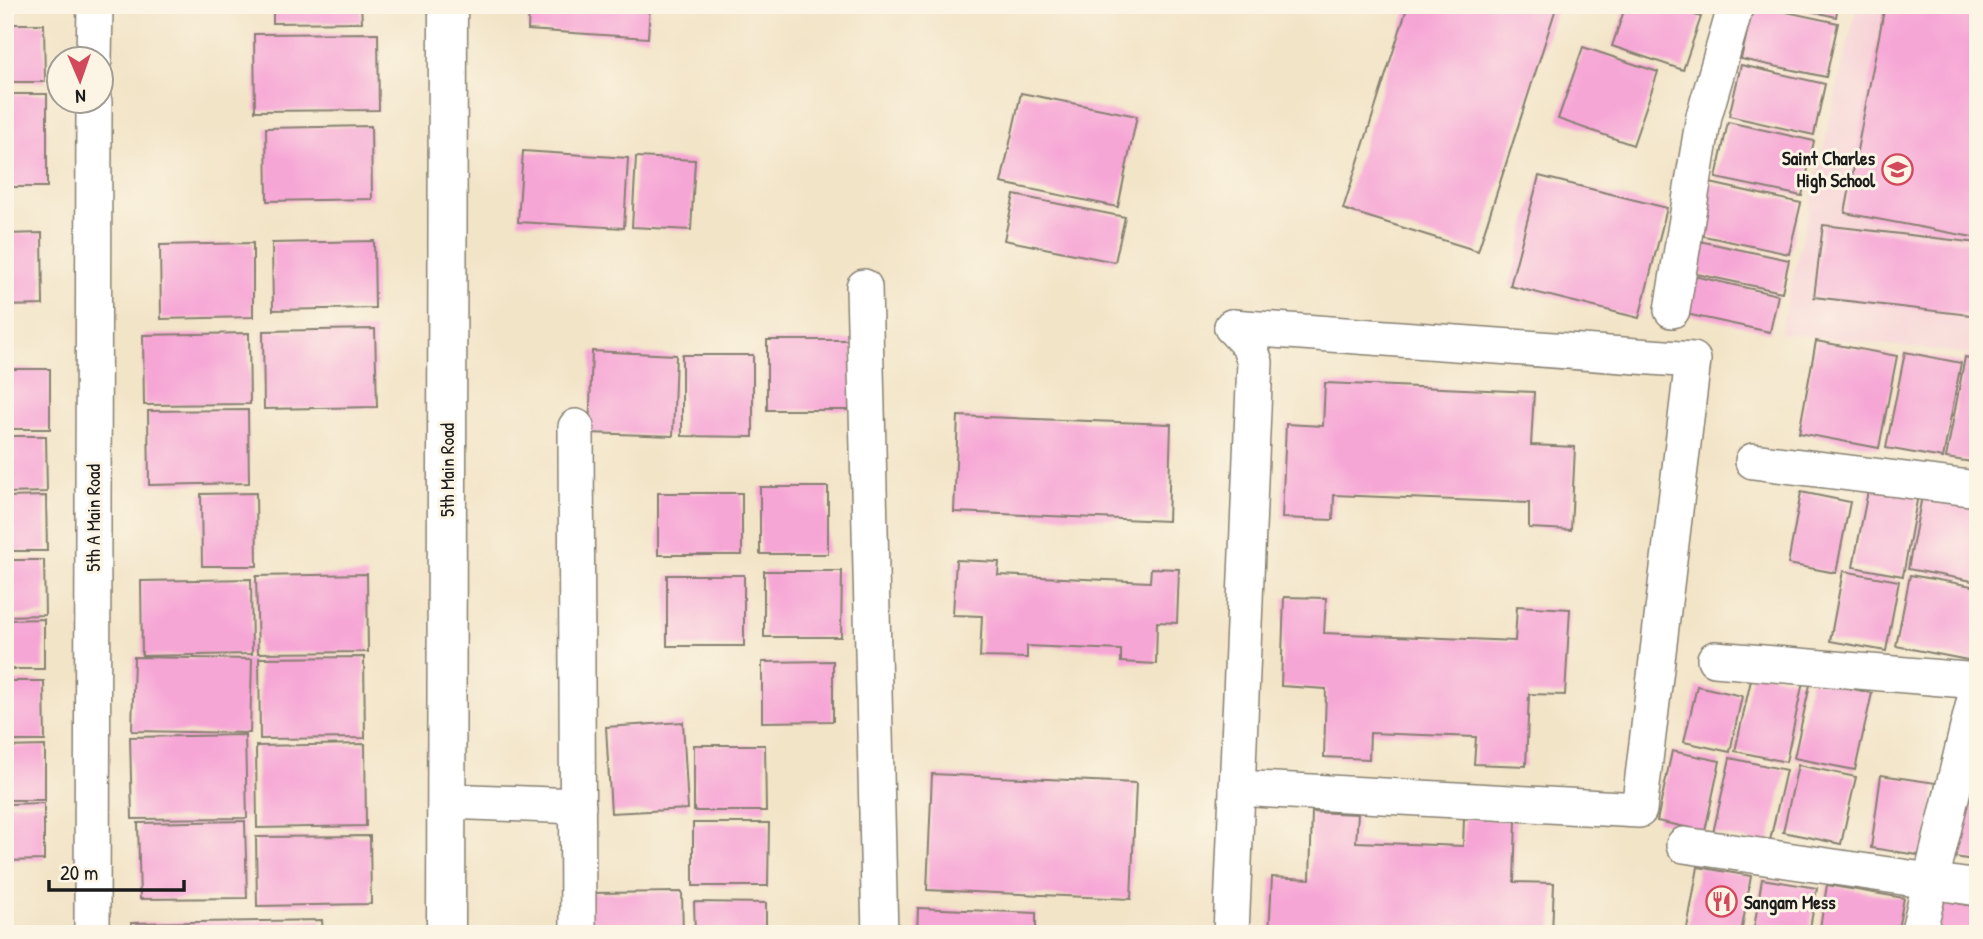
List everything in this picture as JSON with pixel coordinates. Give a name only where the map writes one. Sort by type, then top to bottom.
[{"type":"street","points":[[94,46],[95,5]]},
{"type":"street","name":"5th Main Road","points":[[446,934],[448,5]]},
{"type":"street","points":[[1672,310],[1704,116],[1735,5]]},
{"type":"street","name":"5th A Main Road","points":[[92,934],[94,116]]},
{"type":"street","points":[[864,288],[880,934]]},
{"type":"street","points":[[1230,934],[1255,362],[1249,345],[1232,327],[1693,359],[1639,810],[1237,788]]},
{"type":"street","points":[[576,427],[578,934]]},
{"type":"street","points":[[1753,461],[1978,489]]},
{"type":"street","points":[[1715,659],[1978,683],[1918,934]]},
{"type":"street","points":[[446,801],[578,806]]},
{"type":"street","points":[[1684,845],[1978,888]]},
{"type":"shaded area","name":"Saint Charles High School","points":[[1857,5],[1978,5],[1978,355],[1780,333]]},
{"type":"building","points":[[273,5],[361,5],[362,22],[273,23]]},
{"type":"building","points":[[529,5],[650,5],[648,38],[528,30]]},
{"type":"building","points":[[1408,5],[1557,5],[1478,251],[1343,209]]},
{"type":"building","points":[[1626,5],[1665,5],[1701,17],[1683,70],[1612,46]]},
{"type":"building","points":[[1685,5],[1707,5],[1705,12]]},
{"type":"building","points":[[1753,5],[1838,23],[1826,77],[1741,59]]},
{"type":"building","points":[[1785,5],[1838,5],[1836,17]]},
{"type":"building","points":[[1885,5],[1978,5],[1978,238],[1845,213]]},
{"type":"building","points":[[5,24],[44,24],[45,82],[5,82]]},
{"type":"building","points":[[378,33],[379,110],[255,111],[254,34]]},
{"type":"building","points":[[1583,47],[1658,72],[1633,145],[1558,119]]},
{"type":"building","points":[[1741,65],[1825,84],[1814,135],[1729,116]]},
{"type":"building","points":[[1021,93],[1137,116],[1118,207],[1001,183]]},
{"type":"building","points":[[5,94],[46,94],[47,187],[5,187]]},
{"type":"building","points":[[1728,122],[1814,141],[1802,196],[1716,178]]},
{"type":"building","points":[[371,126],[372,199],[267,201],[266,128]]},
{"type":"building","points":[[523,151],[628,158],[624,228],[518,222]]},
{"type":"building","points":[[636,157],[695,160],[691,230],[632,227]]},
{"type":"building","points":[[1539,176],[1667,208],[1639,318],[1510,286]]},
{"type":"building","points":[[1710,183],[1801,203],[1789,254],[1699,235]]},
{"type":"building","points":[[1014,195],[1125,217],[1115,262],[1004,240]]},
{"type":"building","points":[[1823,225],[1978,243],[1978,316],[1814,297]]},
{"type":"building","points":[[42,233],[43,305],[5,306],[5,234]]},
{"type":"building","points":[[374,241],[375,308],[273,310],[272,243]]},
{"type":"building","points":[[1699,241],[1789,260],[1782,292],[1692,273]]},
{"type":"building","points":[[253,243],[253,317],[161,319],[160,245]]},
{"type":"building","points":[[1694,276],[1778,295],[1770,332],[1686,314]]},
{"type":"building","points":[[5,311],[10,311],[10,363],[5,363]]},
{"type":"building","points":[[375,329],[377,407],[264,409],[263,331]]},
{"type":"building","points":[[249,333],[250,404],[144,405],[143,335]]},
{"type":"building","points":[[767,340],[853,340],[853,410],[767,410]]},
{"type":"building","points":[[1816,341],[1897,356],[1879,448],[1799,433]]},
{"type":"building","points":[[592,351],[676,355],[673,436],[589,433]]},
{"type":"building","points":[[1905,352],[1961,363],[1943,458],[1886,448]]},
{"type":"building","points":[[682,355],[753,355],[753,437],[682,436]]},
{"type":"building","points":[[1965,357],[1978,360],[1978,463],[1946,458]]},
{"type":"building","points":[[5,369],[50,369],[50,429],[5,429]]},
{"type":"building","points":[[1325,383],[1534,392],[1531,445],[1575,447],[1571,530],[1529,528],[1529,503],[1334,495],[1333,520],[1282,518],[1286,424],[1323,426]]},
{"type":"building","points":[[248,410],[249,483],[149,485],[148,411]]},
{"type":"building","points":[[958,416],[1171,424],[1168,521],[954,512]]},
{"type":"building","points":[[5,436],[46,436],[47,492],[5,493]]},
{"type":"building","points":[[1869,486],[1918,495],[1903,576],[1853,567]]},
{"type":"building","points":[[760,487],[828,487],[828,554],[760,554]]},
{"type":"building","points":[[1801,492],[1850,502],[1836,573],[1788,564]]},
{"type":"building","points":[[256,493],[257,566],[202,566],[201,494]]},
{"type":"building","points":[[658,493],[742,493],[742,555],[658,555]]},
{"type":"building","points":[[46,496],[47,551],[5,551],[5,497]]},
{"type":"building","points":[[1922,496],[1978,506],[1978,582],[1908,569]]},
{"type":"building","points":[[5,560],[44,560],[45,615],[5,616]]},
{"type":"building","points":[[956,560],[999,562],[998,575],[1150,582],[1151,568],[1179,569],[1177,623],[1157,622],[1156,664],[1121,662],[1121,650],[1027,646],[1027,658],[980,657],[982,616],[953,615]]},
{"type":"building","points":[[764,571],[842,571],[841,637],[764,637]]},
{"type":"building","points":[[1843,571],[1899,581],[1886,651],[1830,641]]},
{"type":"building","points":[[367,574],[368,652],[258,653],[256,576]]},
{"type":"building","points":[[667,575],[744,575],[744,646],[667,646]]},
{"type":"building","points":[[1910,575],[1978,587],[1978,637],[1973,661],[1896,646]]},
{"type":"building","points":[[251,579],[252,654],[142,656],[141,581]]},
{"type":"building","points":[[1284,597],[1326,598],[1324,633],[1515,641],[1517,606],[1570,609],[1565,695],[1529,694],[1526,766],[1474,764],[1476,737],[1370,733],[1369,759],[1324,757],[1326,689],[1281,686]]},
{"type":"building","points":[[44,619],[44,669],[5,669],[5,620]]},
{"type":"building","points":[[134,657],[252,659],[250,733],[132,731]]},
{"type":"building","points":[[364,657],[365,738],[260,739],[259,658]]},
{"type":"building","points":[[833,661],[833,721],[762,722],[762,662]]},
{"type":"building","points":[[1753,671],[1803,682],[1786,762],[1735,751]]},
{"type":"building","points":[[1811,680],[1872,693],[1855,770],[1794,758]]},
{"type":"building","points":[[5,681],[44,681],[45,741],[5,741]]},
{"type":"building","points":[[1697,686],[1742,696],[1730,752],[1684,742]]},
{"type":"building","points":[[683,722],[688,809],[611,813],[606,727]]},
{"type":"building","points":[[245,735],[247,818],[132,819],[130,737]]},
{"type":"building","points":[[365,744],[366,826],[257,828],[256,746]]},
{"type":"building","points":[[694,745],[765,745],[766,811],[694,811]]},
{"type":"building","points":[[45,746],[45,800],[5,800],[5,747]]},
{"type":"building","points":[[1672,751],[1720,761],[1705,831],[1657,821]]},
{"type":"building","points":[[1730,758],[1786,770],[1769,845],[1713,833]]},
{"type":"building","points":[[1798,765],[1856,777],[1841,844],[1783,832]]},
{"type":"building","points":[[932,774],[1136,783],[1131,899],[927,890]]},
{"type":"building","points":[[1881,775],[1936,783],[1925,856],[1871,848]]},
{"type":"building","points":[[1968,784],[1978,785],[1978,861],[1955,857]]},
{"type":"building","points":[[44,803],[44,860],[5,861],[5,804]]},
{"type":"building","points":[[1312,812],[1358,814],[1356,842],[1463,846],[1464,818],[1516,821],[1514,882],[1554,883],[1552,934],[1269,934],[1272,877],[1310,879]]},
{"type":"building","points":[[245,821],[247,898],[140,899],[138,823]]},
{"type":"building","points":[[693,823],[769,823],[768,886],[693,886]]},
{"type":"building","points":[[370,836],[371,904],[257,906],[256,837]]},
{"type":"building","points":[[1698,867],[1751,876],[1741,934],[1686,934]]},
{"type":"building","points":[[1762,879],[1817,888],[1809,934],[1753,934]]},
{"type":"building","points":[[1827,885],[1904,898],[1897,934],[1819,934]]},
{"type":"building","points":[[682,892],[683,934],[591,934],[591,893]]},
{"type":"building","points":[[1942,900],[1978,907],[1978,934],[1935,934]]},
{"type":"building","points":[[694,902],[766,903],[766,934],[695,934]]},
{"type":"building","points":[[918,908],[1036,913],[1036,934],[917,934]]},
{"type":"building","points":[[322,920],[323,934],[131,934],[131,923]]},
{"type":"building","points":[[42,928],[42,934],[5,934],[5,929]]},
{"type":"place","name":"Saint Charles High School","points":[[1898,169]]},
{"type":"place","name":"Sangam Mess","points":[[1721,902]]}]
